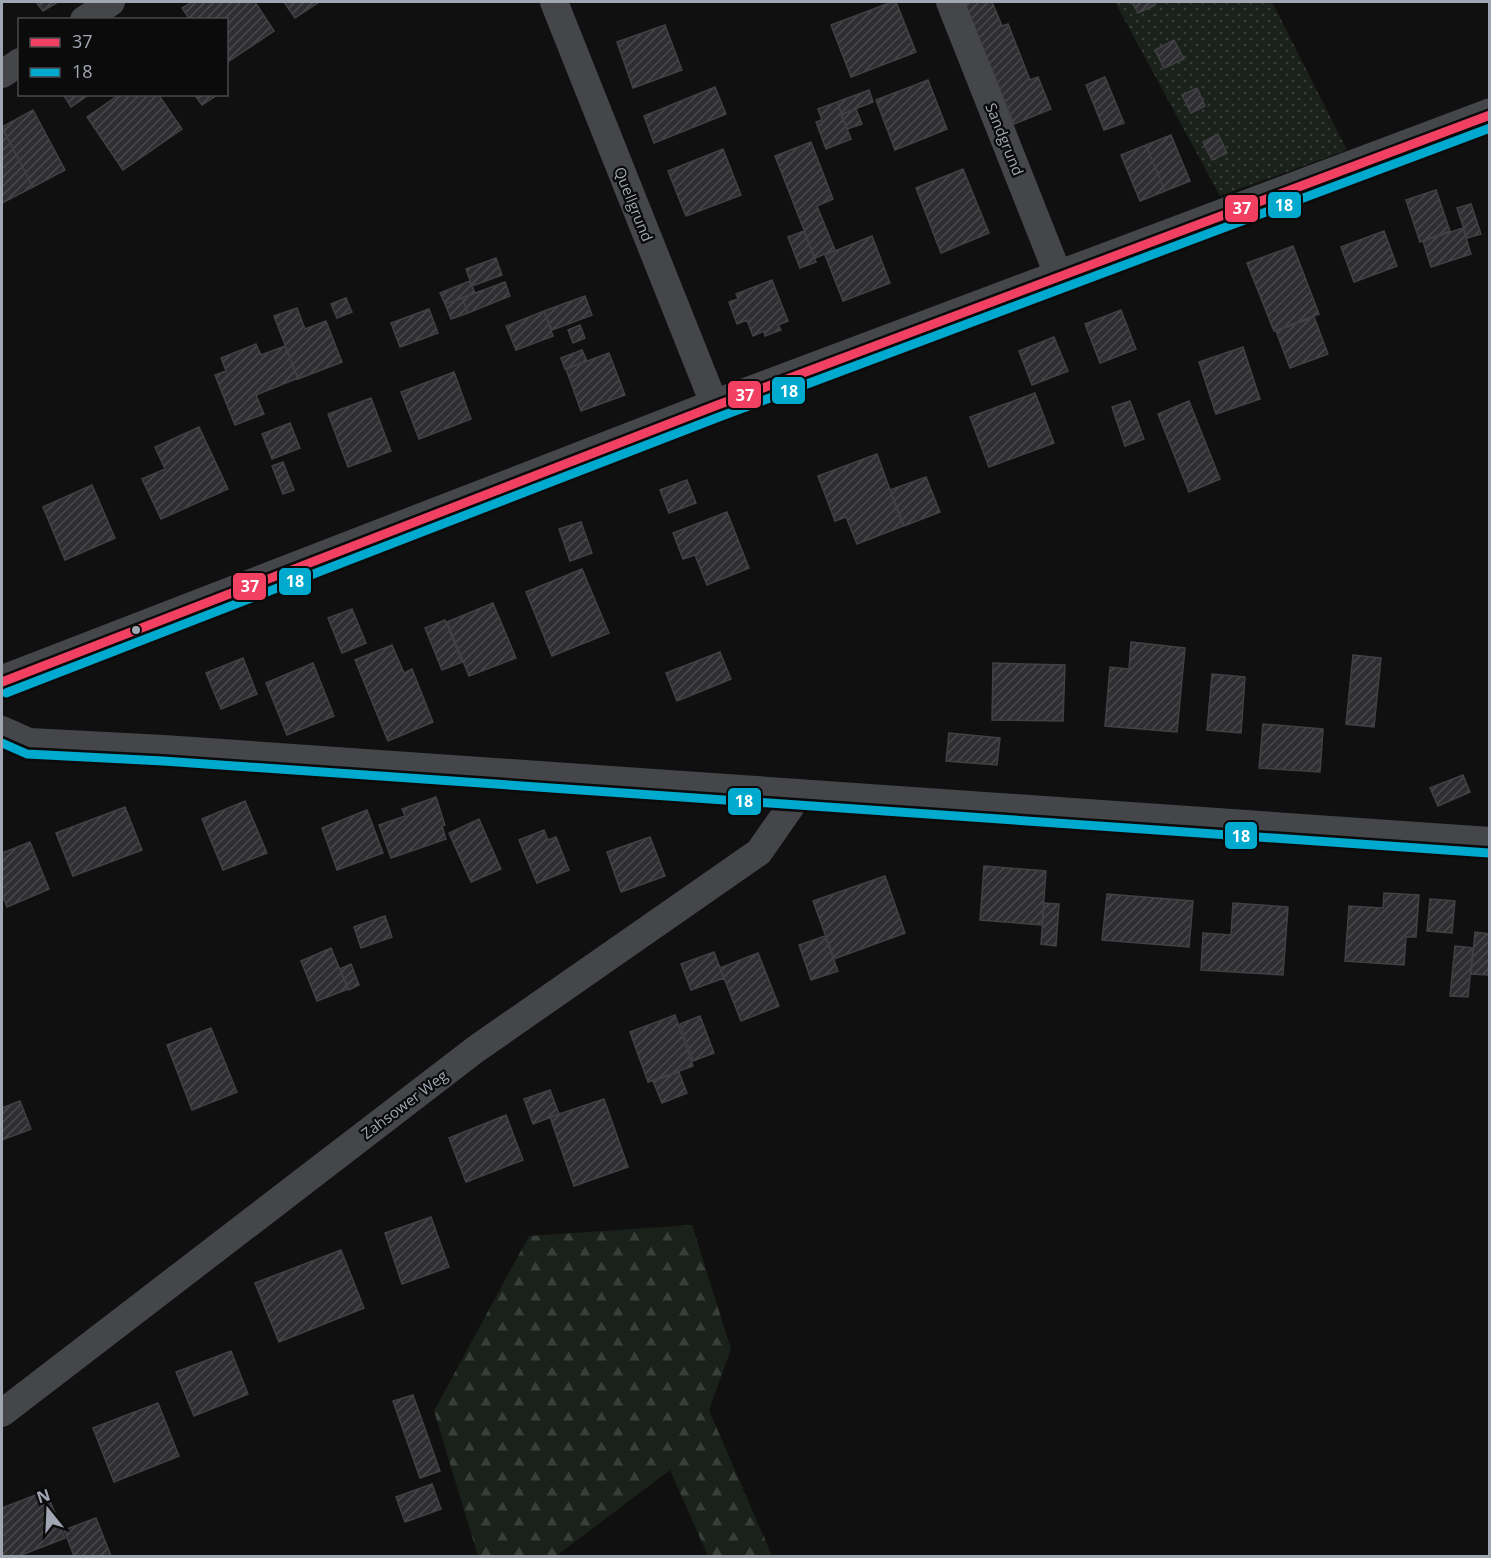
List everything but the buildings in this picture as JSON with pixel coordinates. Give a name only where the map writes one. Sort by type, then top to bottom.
[{"type":"street","points":[[87,18],[111,2]]},
{"type":"street","name":"Quellgrund","points":[[554,2],[715,406]]},
{"type":"street","name":"Sandgrund","points":[[950,2],[1059,277]]},
{"type":"street","points":[[2,74],[18,63]]},
{"type":"street","points":[[2,682],[715,406],[1490,115]]},
{"type":"street","points":[[2,730],[29,742],[176,749],[1490,841]]},
{"type":"street","name":"Zahsower Weg","points":[[2,1413],[476,1049],[759,852],[800,793]]},
{"type":"green space","points":[[1115,2],[1272,2],[1347,150],[1220,196]]},
{"type":"green space","points":[[692,1225],[731,1349],[709,1410],[772,1556],[708,1556],[670,1470],[556,1556],[478,1556],[434,1411],[529,1236]]},
{"type":"transit line","name":"37","points":[[2,682],[715,406],[1490,115]]},
{"type":"transit line","name":"18","points":[[6,693],[719,417],[1490,128]]},
{"type":"transit line","name":"18","points":[[2,743],[27,754],[163,761],[1489,853]]}]
